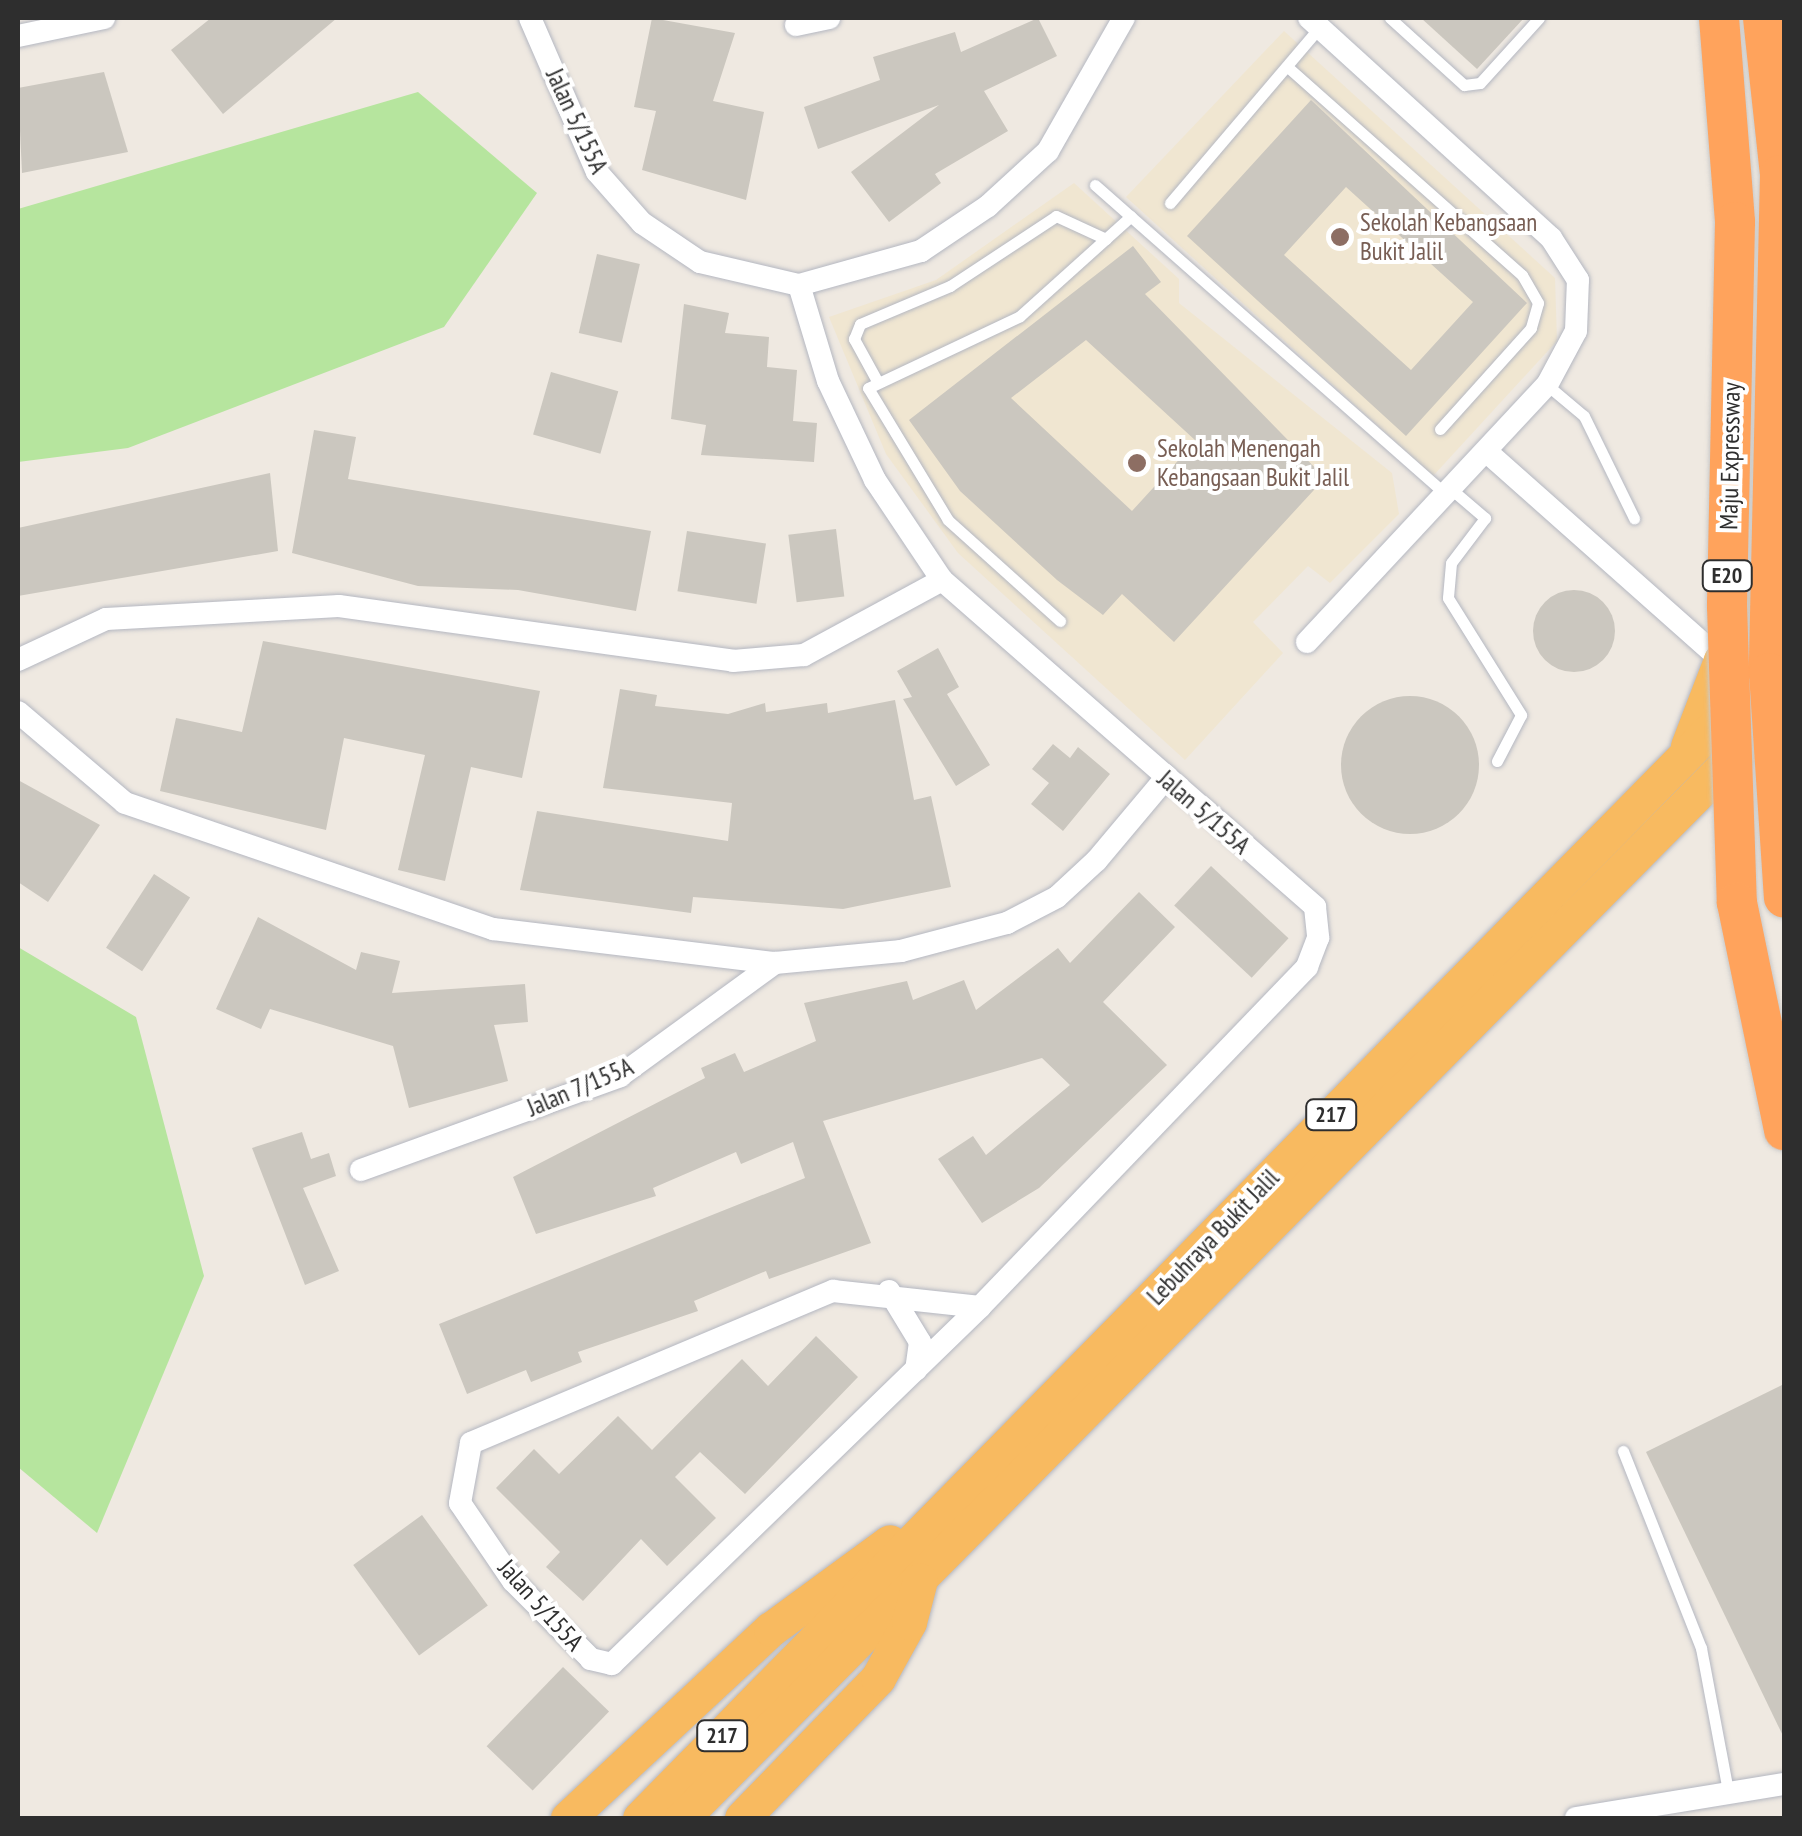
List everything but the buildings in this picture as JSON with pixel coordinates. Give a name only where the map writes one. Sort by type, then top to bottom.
[{"type":"highway","name":"Maju Expressway","points":[[1719,18],[1735,222],[1727,606],[1736,903],[1784,1130]]},
{"type":"highway","name":"Maju Expressway","points":[[1763,18],[1780,175],[1769,673],[1784,896]]},
{"type":"highway","points":[[1696,772],[1721,660],[1784,573]]},
{"type":"highway","name":"Lebuhraya Bukit Jalil","points":[[640,1818],[815,1663],[920,1579],[1696,772],[1784,654]]},
{"type":"highway","name":"Lebuhraya Bukit Jalil","points":[[682,1818],[984,1474],[1696,772],[1784,706]]},
{"type":"highway","points":[[1696,772],[1784,732]]},
{"type":"highway","points":[[568,1818],[771,1629],[984,1474]]},
{"type":"highway","points":[[742,1818],[878,1678],[910,1622],[920,1579]]},
{"type":"street","points":[[18,36],[104,18]]},
{"type":"street","name":"Jalan 5/155A","points":[[530,18],[596,172],[642,222],[700,262],[799,284],[921,250],[988,206],[1048,151],[1117,20]]},
{"type":"street","points":[[796,25],[829,18]]},
{"type":"street","points":[[1308,642],[1546,385],[1576,331],[1578,280],[1551,238],[1314,22]]},
{"type":"street","name":"Jalan 5/155A","points":[[799,284],[828,381],[868,464],[942,580],[1165,779],[1316,907],[1318,938],[1307,967],[980,1307],[612,1664],[590,1659],[513,1581],[460,1504],[471,1444],[833,1292],[889,1291],[980,1307]]},
{"type":"street","points":[[1487,452],[1721,660]]},
{"type":"street","points":[[18,660],[106,619],[339,606],[733,662],[804,655],[942,580]]},
{"type":"street","points":[[18,712],[125,802],[494,929],[775,964],[901,952],[1007,924],[1084,872],[1165,779]]},
{"type":"street","name":"Jalan 7/155A","points":[[362,1170],[620,1076],[775,964]]},
{"type":"street","points":[[889,1291],[920,1342],[916,1370]]},
{"type":"street","points":[[1576,1818],[1784,1784]]},
{"type":"lane","points":[[1390,18],[1464,84],[1480,82],[1539,18]]},
{"type":"lane","points":[[1170,203],[1292,70],[1314,22]]},
{"type":"lane","points":[[1292,70],[1522,275],[1538,303],[1531,328],[1440,429]]},
{"type":"lane","points":[[1095,184],[1449,492],[1485,518],[1451,564],[1448,598],[1522,715],[1497,761]]},
{"type":"lane","points":[[876,379],[854,339],[860,324],[950,286],[1056,216],[1106,239]]},
{"type":"lane","points":[[1060,622],[948,520],[902,456],[868,388],[876,379],[1020,316],[1131,216]]},
{"type":"lane","points":[[1546,385],[1584,416],[1634,518]]},
{"type":"lane","points":[[1623,1451],[1701,1648],[1729,1796]]},
{"type":"shaded area","name":"Sekolah Kebangsaan Bukit Jalil","points":[[1284,31],[1555,278],[1557,341],[1433,476],[1126,197]]},
{"type":"shaded area","name":"Sekolah Menengah Kebangsaan Bukit Jalil","points":[[1074,183],[1179,279],[1179,303],[1392,473],[1399,514],[1330,583],[1308,566],[1253,622],[1283,653],[1185,760],[958,553],[886,454],[829,317],[936,280]]},
{"type":"green space","points":[[418,92],[537,193],[444,327],[128,448],[18,462],[18,209]]},
{"type":"green space","points":[[18,947],[136,1017],[204,1276],[97,1533],[18,1467]]},
{"type":"place","name":"Sekolah Kebangsaan Bukit Jalil","points":[[1340,237]]},
{"type":"place","name":"Sekolah Menengah Kebangsaan Bukit Jalil","points":[[1137,463]]}]
